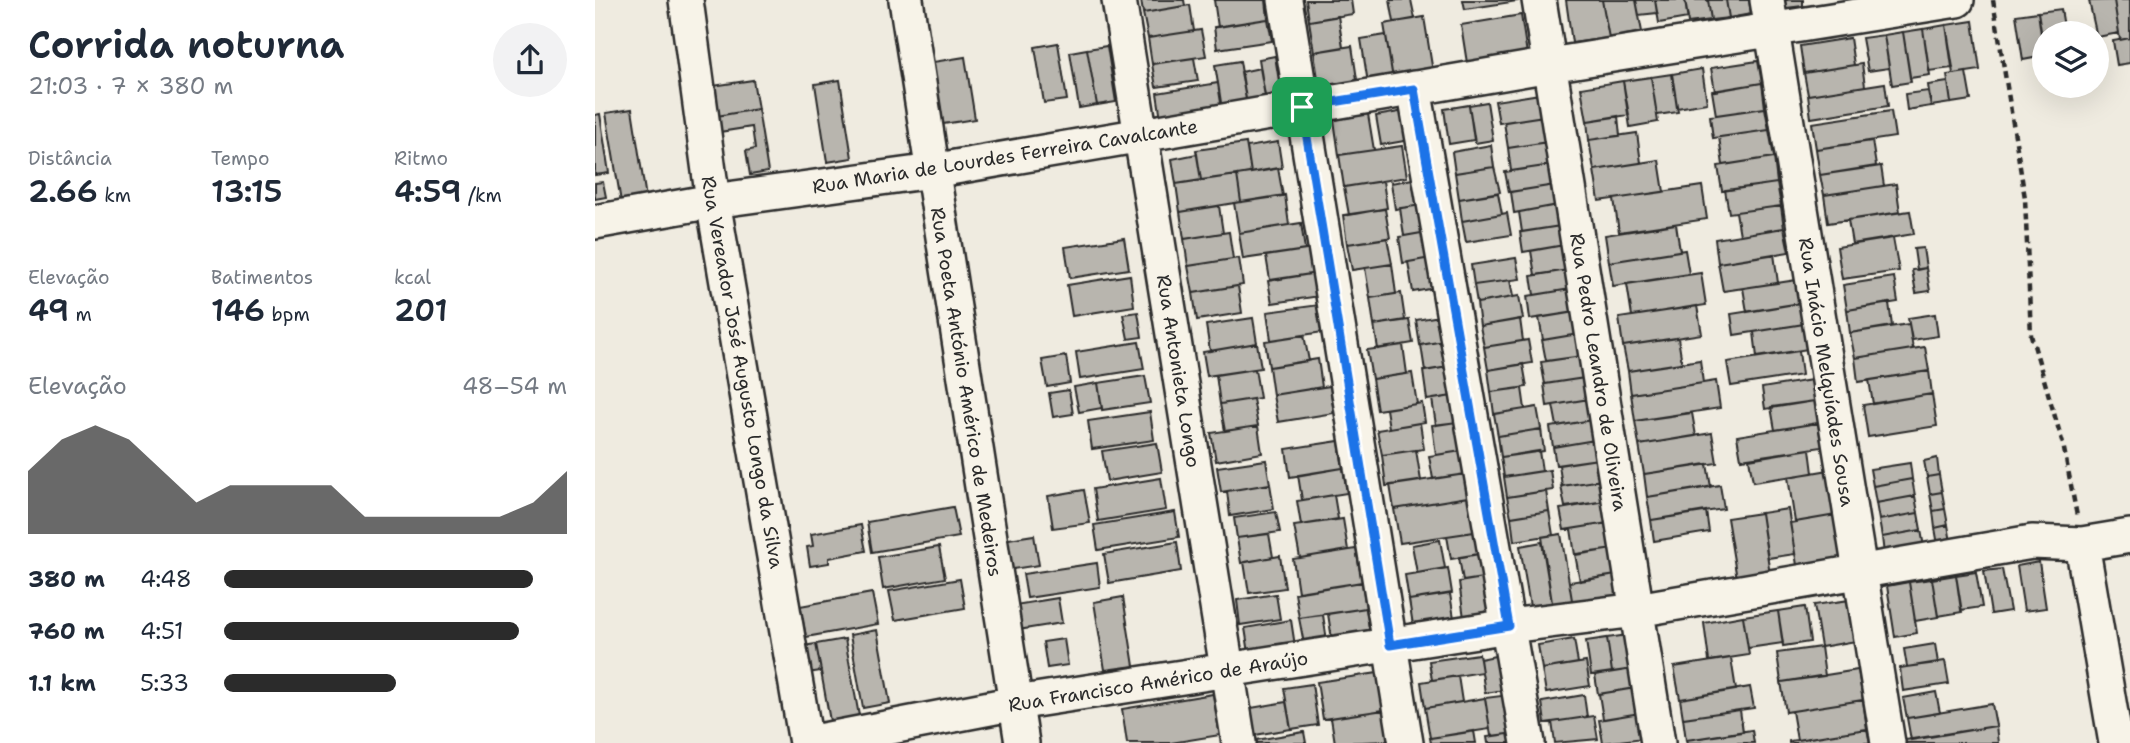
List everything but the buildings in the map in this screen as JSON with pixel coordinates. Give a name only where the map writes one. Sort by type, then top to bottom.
[{"type":"street","name":"Rua Vereador José Augusto Longo da Silva","points":[[686,0],[713,201],[807,743]]},
{"type":"street","name":"Rua Poeta António Américo de Medeiros","points":[[906,0],[1022,743]]},
{"type":"street","name":"Rua Antonieta Longo","points":[[1119,0],[1239,743]]},
{"type":"street","points":[[1285,0],[1406,743]]},
{"type":"street","name":"Rua Pedro Leandro de Oliveira","points":[[1539,0],[1658,743]]},
{"type":"street","name":"Rua Maria de Lourdes Ferreira Cavalcante","points":[[595,222],[713,201],[932,171],[1550,65],[1769,14],[1957,0]]},
{"type":"street","name":"Rua Inácio Melquíades Sousa","points":[[1769,14],[1888,743]]},
{"type":"street","points":[[1414,89],[1528,743]]},
{"type":"street","name":"Rua Francisco Américo de Araújo","points":[[807,743],[1016,703],[1509,626],[1637,610],[2032,542],[2082,544],[2130,536]]},
{"type":"street","points":[[2082,544],[2116,743]]},
{"type":"path","points":[[1993,0],[2025,198],[2031,335],[2063,444],[2082,544]]},
{"type":"route","points":[[1414,89],[1509,626],[1390,645],[1302,107],[1414,89]]}]
